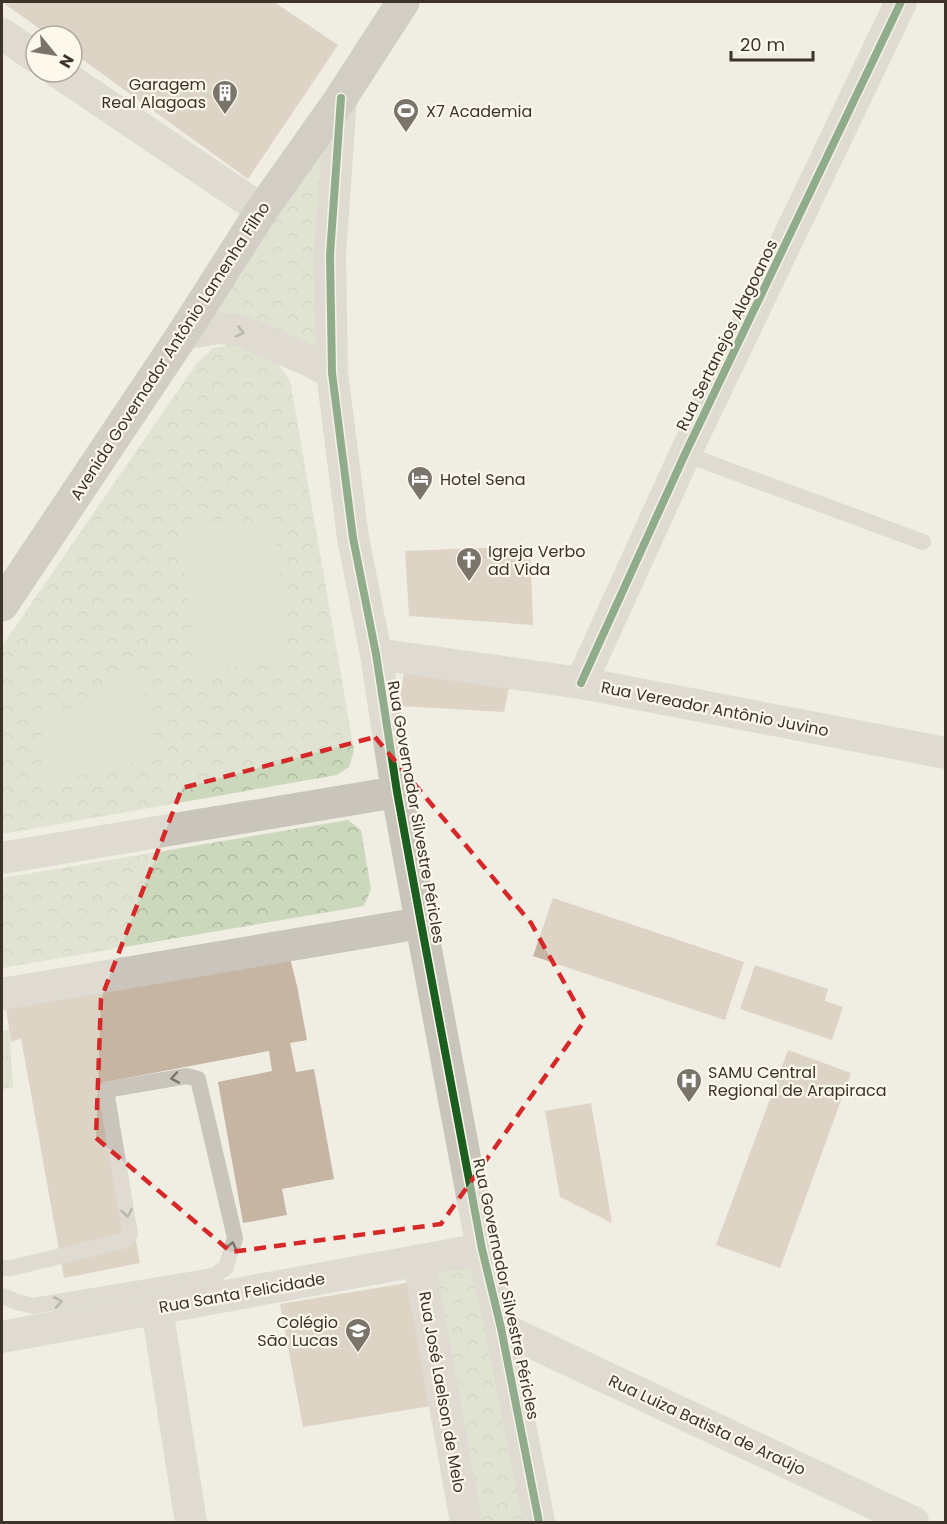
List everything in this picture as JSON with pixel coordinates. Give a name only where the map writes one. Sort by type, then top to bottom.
[{"type":"main road","name":"Avenida Governador Antônio Lamenha Filho","points":[[2,605],[183,334],[262,210],[341,98],[403,2]]},
{"type":"street","name":"Rua Sertanejos Alagoanos","points":[[581,683],[685,454],[902,2]]},
{"type":"street","points":[[2,33],[24,49]]},
{"type":"street","points":[[76,84],[262,210]]},
{"type":"street","name":"Rua Governador Silvestre Péricles","points":[[341,98],[330,255],[332,373],[353,538],[376,654],[420,923],[482,1249],[501,1328],[539,1522]]},
{"type":"street","points":[[183,334],[219,328],[243,331],[332,373]]},
{"type":"street","name":"Rua Vereador Antônio Juvino","points":[[376,654],[581,683],[945,753]]},
{"type":"street","points":[[2,858],[397,792]]},
{"type":"street","points":[[2,994],[420,923]]},
{"type":"street","name":"Rua Santa Felicidade","points":[[2,1337],[482,1249]]},
{"type":"street","name":"Rua José Laelson de Melo","points":[[419,1261],[466,1522]]},
{"type":"street","points":[[157,1309],[191,1522]]},
{"type":"street","name":"Rua Luiza Batista de Araújo","points":[[501,1328],[913,1522]]},
{"type":"lane","points":[[685,454],[923,542]]},
{"type":"lane","points":[[2,1268],[11,1268],[123,1241],[130,1234],[106,1090],[187,1076],[198,1079],[235,1239],[226,1267],[214,1276],[33,1306],[2,1296]]},
{"type":"highlighted area","points":[[375,737],[531,923],[585,1020],[441,1224],[231,1252],[96,1138],[101,999],[182,788]]},
{"type":"green space","points":[[341,98],[332,373],[308,360],[183,334]]},
{"type":"green space","points":[[234,344],[274,359],[290,380],[354,750],[349,767],[337,775],[2,834],[2,646],[197,363],[213,348]]},
{"type":"green space","points":[[273,518],[290,658],[196,673],[180,534]]},
{"type":"green space","points":[[121,673],[138,676],[145,687],[140,702],[151,717],[154,736],[145,760],[45,783],[40,715],[102,702],[101,694],[110,677]]},
{"type":"green space","points":[[348,820],[361,830],[371,889],[364,906],[2,968],[2,878]]},
{"type":"green space","points":[[9,1030],[13,1087],[2,1089],[2,1031]]},
{"type":"green space","points":[[482,1249],[539,1522],[466,1522],[419,1261]]},
{"type":"building","name":"Garagem Real Alagoas","points":[[2,2],[274,2],[338,45],[248,179],[84,61],[84,24],[33,24]]},
{"type":"building","name":"Igreja Verbo ad Vida","points":[[530,546],[533,625],[409,616],[405,551]]},
{"type":"building","points":[[404,672],[510,682],[504,712],[399,706]]},
{"type":"building","points":[[553,898],[744,962],[725,1020],[533,956]]},
{"type":"building","points":[[289,954],[307,1040],[290,1043],[296,1072],[314,1069],[334,1179],[282,1189],[287,1215],[243,1223],[218,1082],[272,1071],[269,1051],[106,1082],[140,1263],[64,1278],[21,1038],[11,1042],[5,1002]]},
{"type":"building","points":[[755,965],[828,989],[825,1001],[843,1007],[832,1040],[740,1009]]},
{"type":"building","points":[[788,1050],[851,1073],[780,1268],[716,1245]]},
{"type":"building","points":[[591,1103],[612,1223],[560,1197],[545,1111]]},
{"type":"building","name":"Colégio São Lucas","points":[[413,1282],[437,1405],[303,1427],[280,1304]]},
{"type":"cycle path","points":[[581,683],[685,454],[901,2]]},
{"type":"cycle path","points":[[341,98],[330,255],[332,373],[353,538],[376,654],[397,792],[482,1249],[501,1328],[539,1522]]},
{"type":"place","name":"Garagem Real Alagoas","points":[[225,116]]},
{"type":"place","name":"X7 Academia","points":[[406,134]]},
{"type":"place","name":"Hotel Sena","points":[[420,502]]},
{"type":"place","name":"Igreja Verbo ad Vida","points":[[469,583]]},
{"type":"place","name":"SAMU Central Regional de Arapiraca","points":[[689,1104]]},
{"type":"place","name":"Colégio São Lucas","points":[[358,1354]]}]
